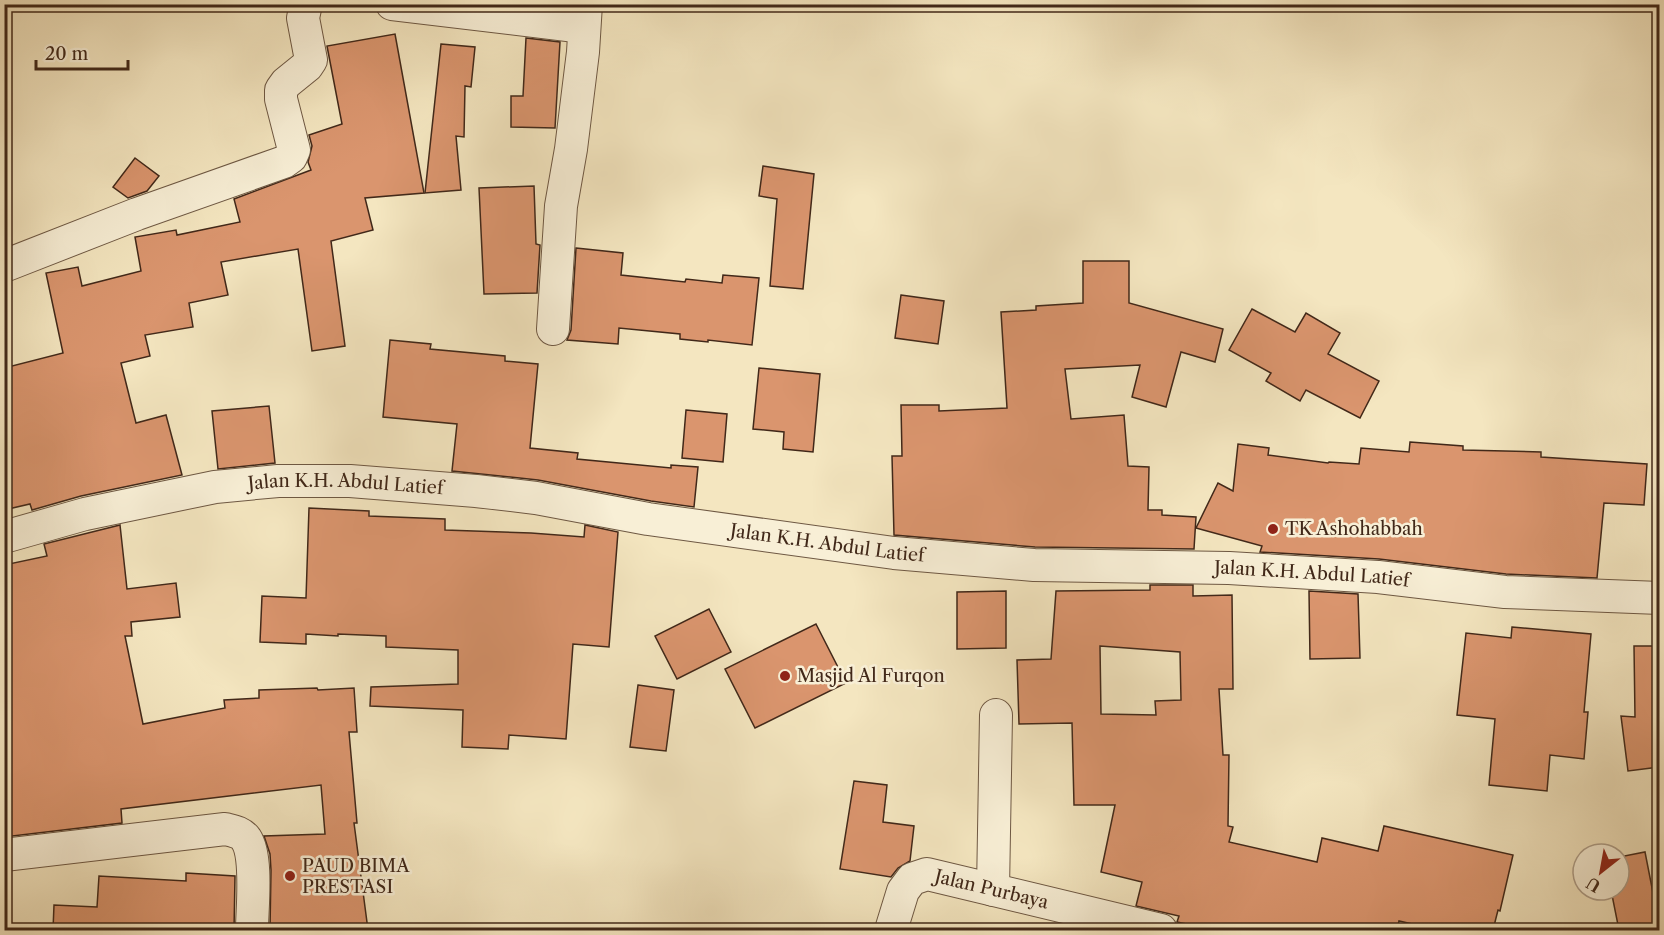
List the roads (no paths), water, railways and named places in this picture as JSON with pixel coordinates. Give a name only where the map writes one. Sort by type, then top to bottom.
[{"type":"street","points":[[4,266],[137,214],[284,162],[291,157],[294,150],[281,99],[281,90],[286,82],[308,66],[312,60],[303,18],[306,4]]},
{"type":"street","points":[[392,4],[585,16],[571,149],[561,206],[553,329]]},
{"type":"street","name":"Jalan K.H. Abdul Latief","points":[[4,537],[85,514],[215,487],[278,481],[350,481],[536,498],[660,520],[894,553],[1034,565],[1240,569],[1378,577],[1505,592],[1659,598]]},
{"type":"street","points":[[993,890],[996,716]]},
{"type":"street","points":[[4,855],[225,829],[238,832],[246,839],[251,852],[252,930]]},
{"type":"street","name":"Jalan Purbaya","points":[[891,930],[903,891],[912,879],[927,874],[1161,930]]},
{"type":"place","name":"TK Ashohabbah","points":[[1273,529]]},
{"type":"place","name":"Masjid Al Furqon","points":[[785,676]]},
{"type":"place","name":"PAUD BIMA PRESTASI","points":[[290,876]]}]
